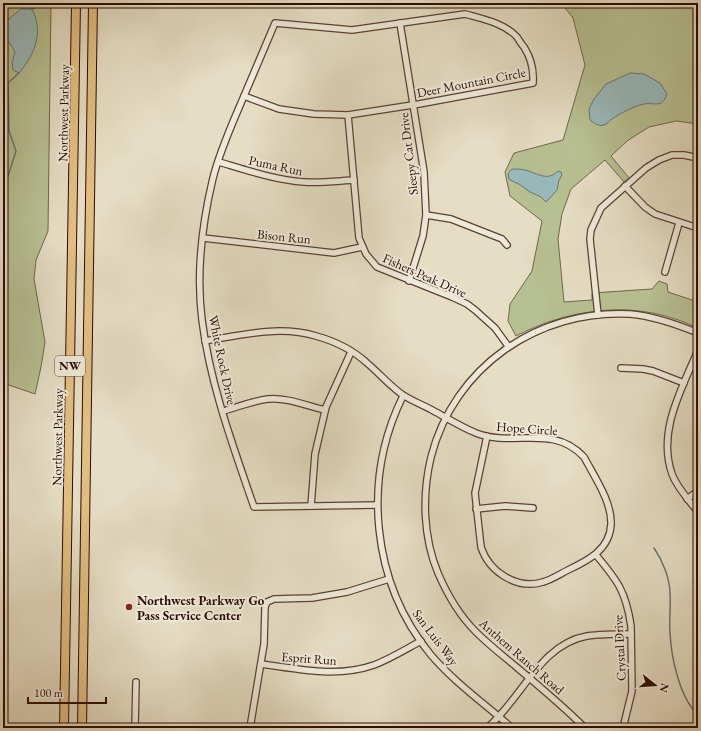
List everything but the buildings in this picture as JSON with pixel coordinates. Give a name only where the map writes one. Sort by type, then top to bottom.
[{"type":"highway","name":"Northwest Parkway","points":[[64,728],[76,3]]},
{"type":"highway","name":"NW","points":[[82,728],[93,3]]},
{"type":"street","name":"Deer Mountain Circle","points":[[465,14],[490,21],[504,27],[517,37],[529,56],[534,73],[533,83],[348,115],[314,114],[279,109],[244,96],[275,23],[352,30],[400,23],[465,14]]},
{"type":"street","name":"Sleepy Cat Drive","points":[[400,23],[424,172],[426,215],[423,236],[409,280]]},
{"type":"street","name":"White Rock Drive","points":[[244,96],[214,177],[206,214],[203,238],[200,291],[202,320],[213,378],[230,436],[254,506],[377,505]]},
{"type":"street","name":"Fishers Peak Drive","points":[[348,115],[359,238],[366,254],[377,267],[452,297],[475,310],[495,328],[508,346]]},
{"type":"street","points":[[598,315],[590,250],[591,230],[601,208],[646,168],[659,160],[672,155],[684,155],[698,158]]},
{"type":"street","name":"Puma Run","points":[[219,162],[283,180],[326,183],[354,180]]},
{"type":"street","points":[[625,186],[645,207],[655,214],[698,228]]},
{"type":"street","points":[[426,215],[451,219],[502,239],[507,245]]},
{"type":"street","points":[[665,272],[680,223]]},
{"type":"street","name":"Bison Run","points":[[203,238],[334,253],[362,246]]},
{"type":"street","name":"Anthem Ranch Road","points":[[585,728],[566,709],[476,632],[453,603],[438,572],[430,547],[425,519],[426,484],[434,445],[446,417],[459,396],[479,371],[508,346],[537,331],[578,317],[630,314],[646,316],[672,323],[698,333]]},
{"type":"street","name":"Hope Circle","points":[[206,341],[264,331],[295,332],[316,336],[345,348],[366,362],[403,396],[466,428],[487,436],[503,438],[554,439],[563,442],[579,451],[584,457],[608,504],[611,524],[610,531],[604,544],[596,555],[543,582],[532,584],[513,581],[504,577],[492,567],[481,547],[475,499],[476,486],[487,436]]},
{"type":"street","points":[[698,350],[670,420],[666,448],[672,474],[687,499],[698,512]]},
{"type":"street","points":[[311,506],[315,454],[325,410],[351,352]]},
{"type":"street","points":[[621,368],[653,371],[684,383]]},
{"type":"street","name":"San Luis Way","points":[[403,396],[389,428],[379,471],[377,505],[380,541],[384,564],[402,611],[421,641],[449,675],[512,728]]},
{"type":"street","points":[[223,411],[249,402],[269,399],[285,400],[325,410]]},
{"type":"street","points":[[687,499],[698,491]]},
{"type":"street","points":[[476,509],[505,506],[532,508]]},
{"type":"street","name":"Crystal Drive","points":[[596,555],[610,571],[623,592],[629,616],[631,634],[632,691],[624,724]]},
{"type":"street","points":[[250,728],[264,644],[265,607],[267,602],[274,599],[312,598],[347,592],[389,579]]},
{"type":"street","points":[[487,728],[499,716],[544,661],[565,643],[587,636],[631,634]]},
{"type":"street","name":"Esprit Run","points":[[261,664],[315,672],[340,672],[374,664],[421,641]]},
{"type":"street","points":[[135,728],[136,682]]},
{"type":"green space","points":[[3,3],[51,3],[48,231],[36,260],[34,279],[45,342],[35,394],[3,383]]},
{"type":"green space","points":[[561,3],[698,3],[698,124],[676,121],[649,127],[627,141],[611,156],[629,178],[624,182],[605,160],[571,189],[562,214],[558,239],[564,302],[592,300],[592,293],[652,289],[659,281],[667,284],[668,292],[698,302],[698,328],[675,319],[655,314],[614,310],[594,311],[554,320],[534,327],[516,336],[508,321],[510,304],[532,271],[542,221],[510,196],[505,172],[514,153],[563,140],[585,65],[573,18]]},
{"type":"water","points":[[21,9],[32,9],[36,18],[37,34],[33,50],[25,66],[19,73],[13,70],[12,62],[15,52],[9,42],[3,40],[3,24]]},
{"type":"water","points":[[630,73],[644,74],[660,83],[667,94],[663,102],[658,104],[644,104],[627,110],[606,124],[602,125],[590,120],[589,109],[594,99],[606,84]]},
{"type":"water","points":[[512,169],[523,170],[542,176],[550,176],[558,171],[561,172],[562,175],[559,180],[557,190],[546,202],[541,197],[509,179],[508,174]]},
{"type":"waterway","points":[[32,10],[39,3]]},
{"type":"waterway","points":[[3,185],[8,176],[16,151],[9,131],[8,83],[19,73]]},
{"type":"waterway","points":[[654,548],[663,564],[669,582],[671,642],[677,676],[686,698],[698,715]]},
{"type":"place","name":"Northwest Parkway Go Pass Service Center","points":[[129,607]]}]
